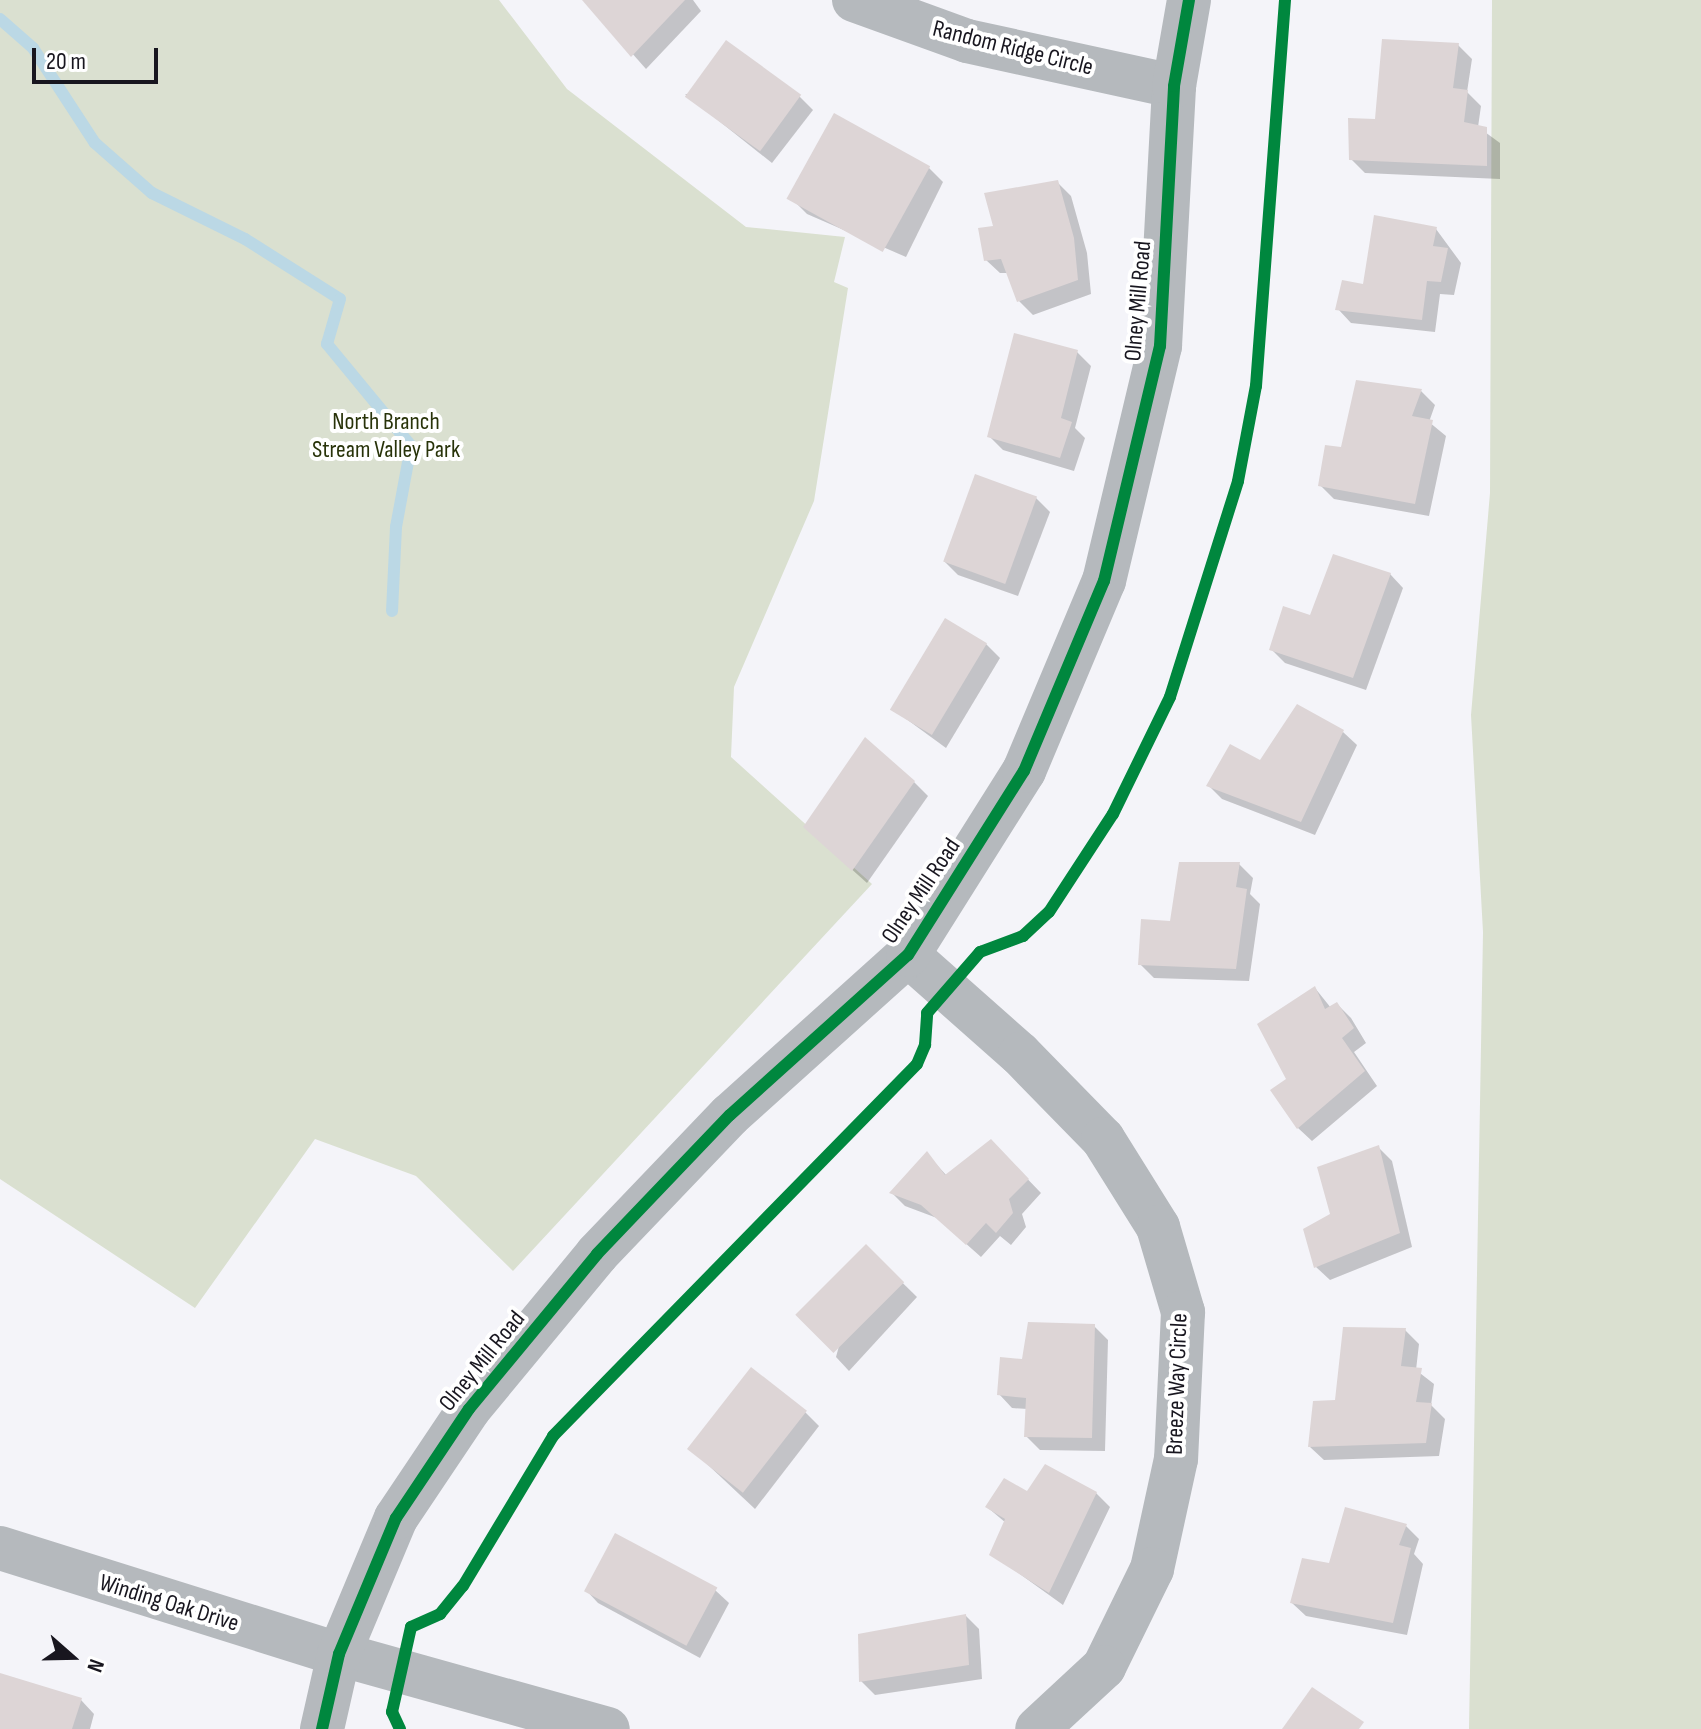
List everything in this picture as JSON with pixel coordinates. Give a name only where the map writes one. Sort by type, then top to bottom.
[{"type":"street","name":"Random Ridge Circle","points":[[854,0],[967,41],[1174,86]]},
{"type":"street","name":"Olney Mill Road","points":[[322,1729],[339,1654],[396,1518],[469,1409],[597,1254],[730,1115],[908,955],[1024,771],[1104,581],[1160,346],[1174,86],[1189,0]]},
{"type":"street","name":"Breeze Way Circle","points":[[908,955],[1020,1054],[1103,1139],[1158,1227],[1183,1312],[1176,1459],[1152,1569],[1104,1667],[1037,1729]]},
{"type":"street","name":"Winding Oak Drive","points":[[0,1548],[339,1654]]},
{"type":"street","points":[[339,1654],[608,1729]]},
{"type":"green space","name":"North Branch Stream Valley Park","points":[[0,0],[499,0],[567,89],[746,227],[845,237],[834,282],[848,288],[814,501],[734,687],[731,757],[872,884],[513,1271],[416,1176],[315,1139],[195,1308],[0,1179]]},
{"type":"green space","points":[[1492,0],[1701,0],[1701,1729],[1469,1729],[1483,932],[1471,715],[1490,493]]},
{"type":"building","points":[[582,0],[685,0],[631,57]]},
{"type":"building","points":[[1382,39],[1459,43],[1453,88],[1468,90],[1464,122],[1487,127],[1487,166],[1349,160],[1348,118],[1375,119]]},
{"type":"building","points":[[726,40],[801,95],[760,151],[685,97]]},
{"type":"building","points":[[834,113],[930,166],[883,252],[786,199]]},
{"type":"building","points":[[1058,180],[1074,238],[1078,280],[1017,302],[1001,259],[984,261],[978,228],[993,226],[984,193]]},
{"type":"building","points":[[1374,215],[1437,227],[1433,246],[1448,248],[1441,282],[1427,281],[1422,320],[1335,310],[1342,280],[1363,284]]},
{"type":"building","points":[[1014,333],[1078,350],[1061,418],[1072,422],[1060,458],[987,437]]},
{"type":"building","points":[[1356,380],[1422,389],[1412,416],[1433,420],[1415,504],[1318,486],[1325,445],[1341,447]]},
{"type":"building","points":[[975,474],[1037,497],[1005,584],[943,561]]},
{"type":"building","points":[[1333,554],[1391,573],[1353,678],[1269,650],[1283,606],[1310,615]]},
{"type":"building","points":[[945,618],[987,643],[932,735],[890,710]]},
{"type":"building","points":[[1297,704],[1344,730],[1301,822],[1206,786],[1230,744],[1260,760]]},
{"type":"building","points":[[865,737],[915,781],[852,871],[803,827]]},
{"type":"building","points":[[1179,862],[1240,862],[1236,887],[1247,889],[1236,969],[1138,965],[1141,919],[1170,921]]},
{"type":"building","points":[[1315,986],[1325,1009],[1337,1002],[1354,1028],[1342,1038],[1365,1071],[1297,1129],[1270,1090],[1286,1079],[1257,1024]]},
{"type":"building","points":[[991,1139],[1029,1179],[1009,1199],[1013,1213],[996,1233],[986,1223],[966,1245],[921,1205],[889,1193],[927,1151],[945,1175]]},
{"type":"building","points":[[1379,1145],[1400,1233],[1314,1268],[1303,1229],[1330,1214],[1317,1167]]},
{"type":"building","points":[[866,1244],[904,1282],[833,1353],[795,1315]]},
{"type":"building","points":[[1028,1322],[1095,1324],[1092,1438],[1024,1437],[1026,1398],[997,1395],[1000,1357],[1022,1359]]},
{"type":"building","points":[[1343,1327],[1406,1328],[1401,1366],[1422,1368],[1416,1402],[1432,1403],[1426,1443],[1308,1447],[1313,1401],[1335,1400]]},
{"type":"building","points":[[751,1367],[807,1411],[743,1493],[687,1449]]},
{"type":"building","points":[[1045,1464],[1097,1492],[1049,1593],[989,1555],[1005,1519],[985,1507],[1004,1478],[1027,1491]]},
{"type":"building","points":[[1345,1507],[1407,1524],[1399,1545],[1411,1548],[1393,1623],[1290,1603],[1302,1558],[1329,1563]]},
{"type":"building","points":[[615,1533],[717,1587],[686,1646],[584,1591]]},
{"type":"building","points":[[966,1614],[969,1665],[859,1682],[858,1634]]},
{"type":"building","points":[[0,1673],[82,1698],[72,1729],[0,1729]]},
{"type":"building","points":[[1312,1687],[1364,1722],[1359,1729],[1282,1729]]},
{"type":"waterway","points":[[0,19],[33,48],[95,143],[152,193],[245,239],[340,299],[327,344],[411,446],[396,527],[392,611]]},
{"type":"cycle path","points":[[322,1729],[339,1654],[396,1518],[469,1409],[597,1254],[730,1115],[908,955],[1024,771],[1104,581],[1160,346],[1174,86],[1189,0]]},
{"type":"cycle path","points":[[400,1729],[392,1712],[411,1627],[440,1614],[463,1586],[553,1436],[917,1064],[925,1045],[927,1013],[980,952],[1023,936],[1049,912],[1113,814],[1170,697],[1238,481],[1256,386],[1285,0]]}]
